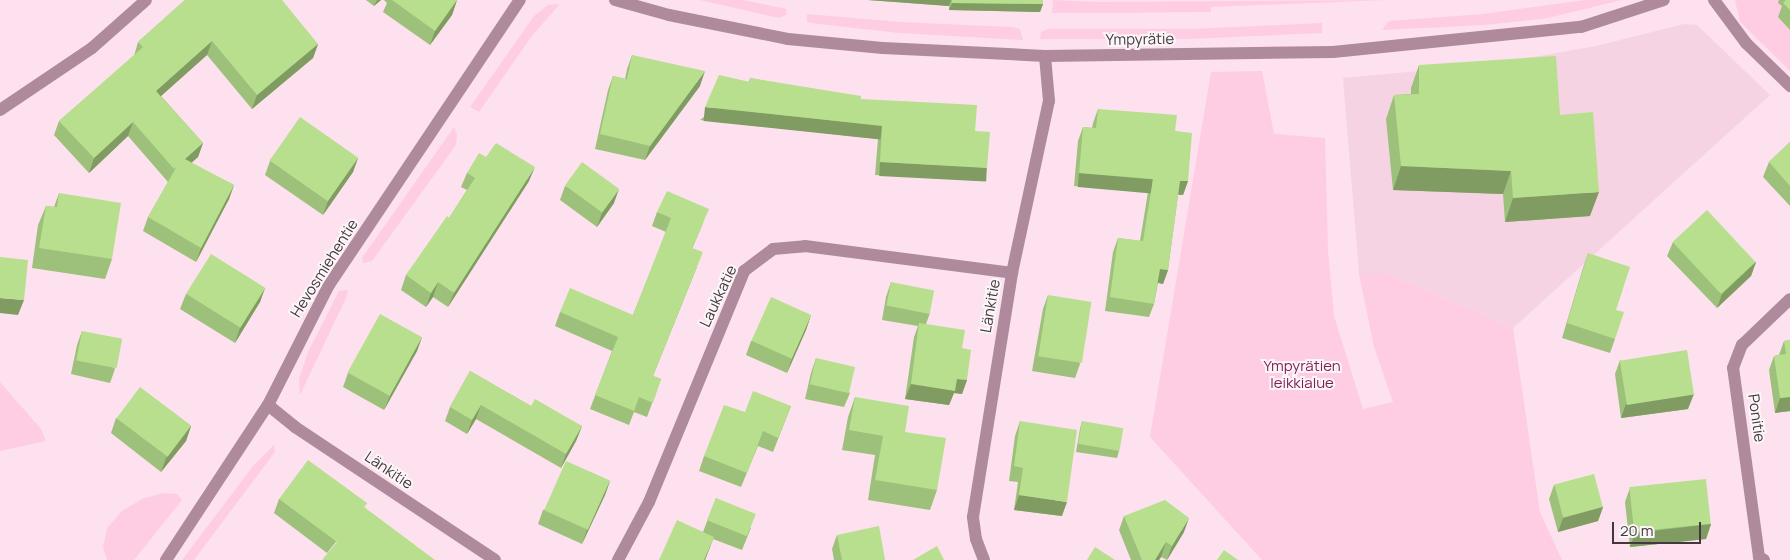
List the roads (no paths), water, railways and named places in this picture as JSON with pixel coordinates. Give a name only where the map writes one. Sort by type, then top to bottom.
[{"type":"street","points":[[0,110],[92,48],[146,0]]},
{"type":"street","name":"Hevosmiehentie","points":[[166,560],[268,405],[329,285],[520,0]]},
{"type":"street","name":"Ympyrätie","points":[[615,0],[669,15],[788,39],[883,48],[1045,56],[1334,52],[1581,27],[1664,0]]},
{"type":"street","points":[[1714,0],[1746,43],[1790,86]]},
{"type":"street","name":"Länkitie","points":[[984,560],[976,539],[973,517],[1012,274],[1048,101],[1045,56]]},
{"type":"street","name":"Laukkatie","points":[[618,560],[649,502],[744,271],[773,249],[805,246],[1012,274]]},
{"type":"street","name":"Ponitie","points":[[1764,560],[1759,556],[1733,368],[1742,345],[1790,300]]},
{"type":"street","name":"Länkitie","points":[[268,405],[295,427],[494,560]]},
{"type":"park label","name":"Ympyrätien leikkialue","points":[[1302,374]]}]
